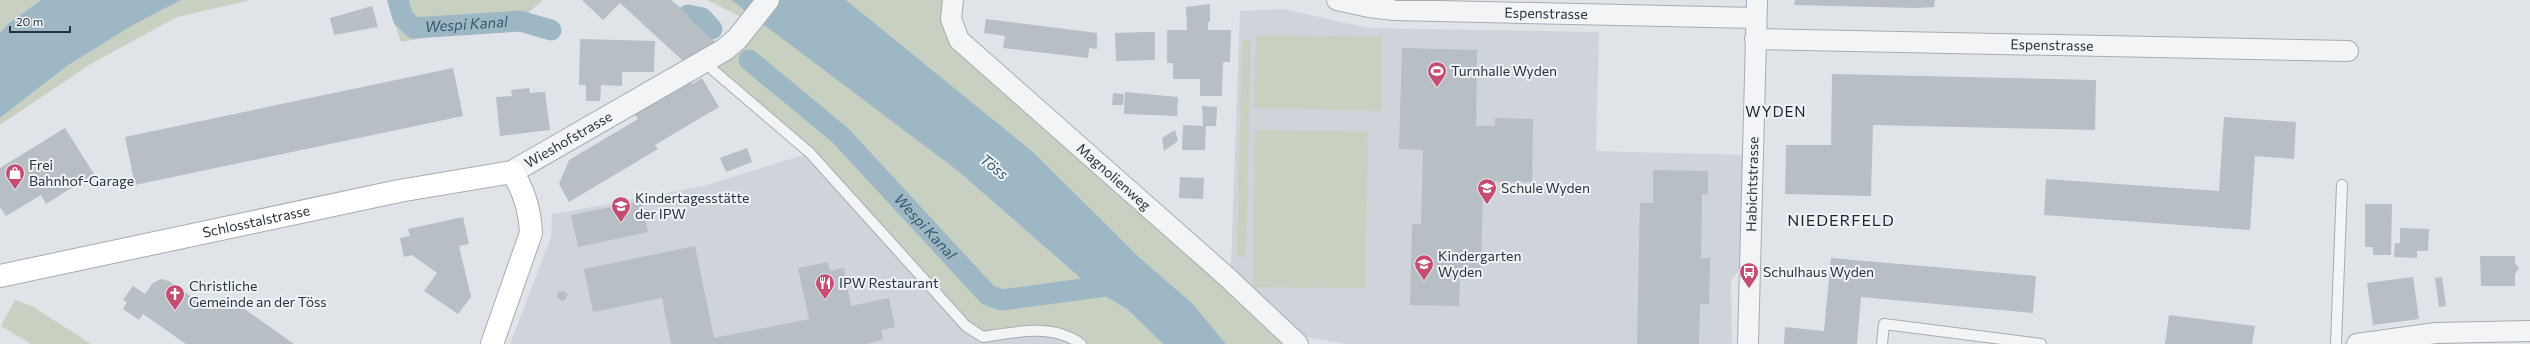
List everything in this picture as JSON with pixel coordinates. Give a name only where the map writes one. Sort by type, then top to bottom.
[{"type":"main road","name":"Schlosstalstrasse","points":[[0,276],[399,191],[512,172]]},
{"type":"main road","name":"Wieshofstrasse","points":[[492,344],[531,233],[530,216],[521,185],[512,172]]},
{"type":"street","name":"Wieshofstrasse","points":[[512,172],[617,110],[724,50],[751,22],[768,0]]},
{"type":"street","name":"Magnolienweg","points":[[953,0],[951,19],[959,40],[1226,276],[1298,344]]},
{"type":"street","name":"Espenstrasse","points":[[1337,0],[1369,8],[1394,10],[1756,9]]},
{"type":"street","name":"Habichtstrasse","points":[[1748,344],[1756,9]]},
{"type":"street","name":"Espenstrasse","points":[[1755,39],[2348,51]]},
{"type":"street","points":[[2357,344],[2436,333],[2523,335]]},
{"type":"lane","points":[[708,60],[713,70],[810,153],[966,326],[983,337],[1025,331],[1051,331],[1081,344]]},
{"type":"lane","points":[[2336,344],[2342,185]]},
{"type":"lane","points":[[1882,344],[1884,324],[2041,344]]},
{"type":"shaded area","name":"Schule Wyden","points":[[1284,9],[1368,28],[1599,32],[1596,151],[1742,155],[1740,269],[1731,281],[1732,344],[1346,344],[1305,337],[1233,273],[1231,266],[1240,11]]},
{"type":"shaded area","points":[[810,153],[1051,331],[1081,344],[510,344],[551,237],[552,213],[555,214],[703,186]]},
{"type":"green space","points":[[0,0],[41,0],[9,23],[0,33]]},
{"type":"green space","points":[[181,0],[251,0],[177,17],[89,65],[0,125],[0,118],[67,66],[133,25]]},
{"type":"green space","points":[[387,0],[543,0],[520,20],[401,42]]},
{"type":"green space","points":[[707,0],[731,0],[773,30],[958,171],[1092,288],[1128,310],[1163,344],[1081,344],[1051,331],[983,337],[810,153],[713,70],[751,22]]},
{"type":"green space","points":[[846,0],[953,0],[951,19],[1286,344],[1226,344],[1192,303],[1140,258],[1033,152]]},
{"type":"green space","points":[[1256,35],[1382,37],[1381,111],[1254,108]]},
{"type":"green space","points":[[1242,40],[1251,40],[1246,257],[1237,257]]},
{"type":"green space","points":[[1255,130],[1368,131],[1365,288],[1253,287]]},
{"type":"green space","points":[[15,300],[32,306],[91,344],[31,344],[1,326]]},
{"type":"water","points":[[41,0],[181,0],[133,25],[67,66],[0,118],[0,33],[9,23]]},
{"type":"water","name":"Töss","points":[[731,0],[846,0],[1033,152],[1140,258],[1192,303],[1226,344],[1163,344],[1128,310],[1092,288],[958,171]]},
{"type":"building","points":[[582,0],[671,0],[689,15],[687,16],[716,43],[683,61],[620,3],[603,20]]},
{"type":"building","points":[[1795,0],[1935,0],[1934,7],[1916,8],[1794,5]]},
{"type":"building","points":[[1210,4],[1210,22],[1208,22],[1208,30],[1231,30],[1230,62],[1223,62],[1222,96],[1200,96],[1200,79],[1173,79],[1173,63],[1167,63],[1167,30],[1187,30],[1186,7]]},
{"type":"building","points":[[372,6],[378,27],[334,35],[330,18]]},
{"type":"building","points":[[986,19],[1097,33],[1097,49],[1089,48],[1088,58],[1003,48],[1005,36],[984,33]]},
{"type":"building","points":[[1155,32],[1155,60],[1116,61],[1115,33]]},
{"type":"building","points":[[580,39],[655,41],[654,72],[622,72],[622,86],[601,85],[600,101],[586,101],[586,85],[579,85]]},
{"type":"building","points":[[1402,48],[1477,50],[1476,126],[1495,126],[1495,118],[1533,119],[1532,182],[1483,181],[1481,274],[1460,274],[1459,306],[1410,305],[1412,224],[1421,224],[1423,150],[1399,149]]},
{"type":"building","points":[[453,68],[463,116],[135,185],[125,137]]},
{"type":"building","points":[[1832,74],[2096,80],[2095,130],[1873,125],[1871,196],[1785,194],[1786,145],[1831,145]]},
{"type":"building","points":[[702,78],[719,107],[655,145],[658,149],[569,202],[559,184],[569,160],[638,119],[635,115],[690,82],[692,84]]},
{"type":"building","points":[[529,88],[530,93],[545,92],[550,130],[500,136],[496,97],[512,96],[511,90]]},
{"type":"building","points":[[1125,92],[1178,97],[1177,116],[1124,114]]},
{"type":"building","points":[[1113,93],[1124,94],[1123,105],[1112,105]]},
{"type":"building","points":[[1202,106],[1217,107],[1216,126],[1206,126],[1205,150],[1182,150],[1183,125],[1203,126]]},
{"type":"building","points":[[2224,117],[2296,122],[2294,159],[2255,156],[2250,230],[2044,215],[2046,179],[2219,191]]},
{"type":"building","points":[[65,128],[94,174],[46,204],[41,195],[6,216],[0,207],[0,168]]},
{"type":"building","points":[[1175,130],[1178,141],[1164,151],[1162,138]]},
{"type":"building","points":[[747,148],[752,162],[726,172],[720,158]]},
{"type":"building","points":[[1653,170],[1708,171],[1708,194],[1702,194],[1701,258],[1710,258],[1709,304],[1700,304],[1699,344],[1637,344],[1640,203],[1653,203]]},
{"type":"building","points":[[1180,177],[1204,178],[1203,199],[1179,198]]},
{"type":"building","points":[[642,201],[648,232],[578,247],[571,215]]},
{"type":"building","points":[[2365,204],[2392,204],[2391,255],[2373,255],[2373,247],[2365,247]]},
{"type":"building","points":[[463,217],[469,244],[459,246],[471,297],[458,314],[424,291],[437,273],[412,255],[404,257],[400,238],[410,236],[408,229]]},
{"type":"building","points":[[2400,228],[2429,229],[2428,251],[2417,251],[2417,258],[2394,257],[2395,243],[2400,243]]},
{"type":"building","points":[[695,246],[714,338],[809,319],[798,268],[828,262],[830,271],[844,268],[851,306],[889,298],[895,327],[881,330],[883,340],[866,344],[671,344],[662,298],[593,312],[584,269]]},
{"type":"building","points":[[2480,256],[2515,256],[2515,263],[2519,268],[2515,274],[2515,286],[2481,286]]},
{"type":"building","points":[[1831,258],[2036,276],[2033,313],[1861,297],[1857,344],[1784,344],[1785,327],[1824,331]]},
{"type":"building","points":[[2413,277],[2419,319],[2373,325],[2367,283]]},
{"type":"building","points":[[2442,277],[2446,306],[2439,307],[2435,278]]},
{"type":"building","points":[[161,279],[169,281],[209,309],[215,301],[220,305],[226,296],[294,344],[186,344],[143,314],[139,320],[123,309],[127,302],[123,300],[133,286],[145,294],[153,283]]},
{"type":"building","points":[[564,291],[568,294],[565,300],[561,301],[557,297],[558,292]]},
{"type":"building","points":[[2169,315],[2255,326],[2252,344],[2165,344]]},
{"type":"waterway","name":"Wespi Kanal","points":[[398,0],[403,18],[414,28],[520,21],[551,30]]},
{"type":"waterway","name":"Wespi Kanal","points":[[688,15],[702,18],[712,29]]},
{"type":"waterway","name":"Wespi Kanal","points":[[749,60],[840,135],[988,295],[1002,300],[1120,284]]},
{"type":"place","name":"Turnhalle Wyden","points":[[1437,88]]},
{"type":"place","name":"Frei Bahnhof-Garage","points":[[15,190]]},
{"type":"place","name":"Schule Wyden","points":[[1487,205]]},
{"type":"place","name":"Kindertagesstätte der IPW","points":[[621,223]]},
{"type":"place","name":"Kindergarten Wyden","points":[[1424,281]]},
{"type":"place","name":"Schulhaus Wyden","points":[[1749,289]]},
{"type":"place","name":"IPW Restaurant","points":[[825,300]]},
{"type":"place","name":"Christliche Gemeinde an der Töss","points":[[175,311]]},
{"type":"district","name":"WYDEN","points":[[1776,112]]},
{"type":"district","name":"NIEDERFELD","points":[[1841,220]]}]
